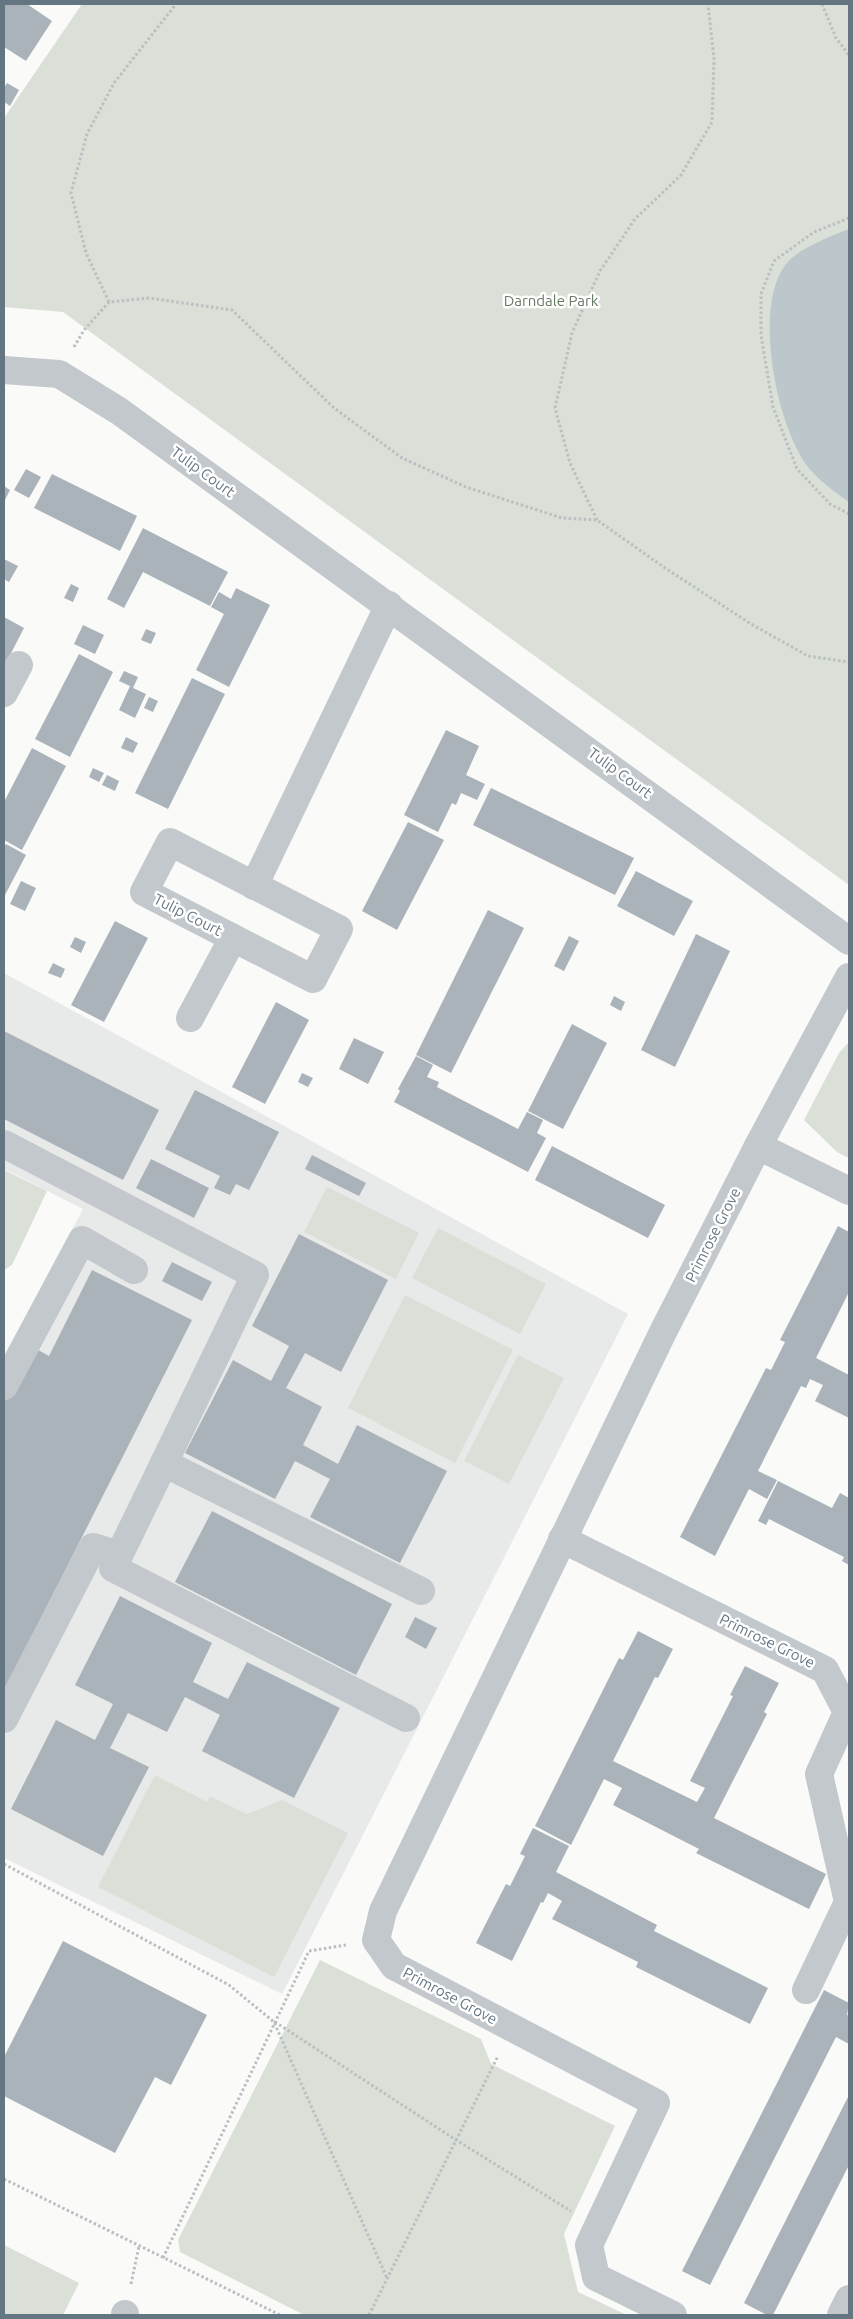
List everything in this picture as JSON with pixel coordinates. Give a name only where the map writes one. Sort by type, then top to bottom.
[{"type":"street","name":"Tulip Court","points":[[4,370],[59,374],[118,411],[389,605],[849,941]]},
{"type":"street","points":[[254,886],[389,605]]},
{"type":"street","points":[[4,693],[19,665]]},
{"type":"street","name":"Tulip Court","points":[[170,842],[339,929],[313,979],[233,938],[144,892],[170,842]]},
{"type":"street","name":"Tulip Court","points":[[190,1018],[233,938]]},
{"type":"street","name":"Primrose Grove","points":[[673,2315],[596,2277],[589,2245],[656,2103],[394,1966],[376,1940],[383,1911],[663,1332],[758,1146],[849,977]]},
{"type":"street","points":[[4,1144],[255,1275],[113,1568],[406,1718]]},
{"type":"street","points":[[758,1146],[849,1191]]},
{"type":"street","points":[[4,1386],[82,1240],[134,1270]]},
{"type":"street","points":[[164,1463],[421,1591]]},
{"type":"street","name":"Primrose Grove","points":[[562,1539],[825,1670],[847,1712],[819,1774],[848,1902],[806,1990]]},
{"type":"street","points":[[4,1719],[93,1547],[119,1555]]},
{"type":"street","points":[[841,2315],[849,2299]]},
{"type":"path","points":[[109,302],[86,253],[71,193],[87,134],[114,83],[176,4]]},
{"type":"path","points":[[708,4],[714,59],[712,122],[681,175],[634,220],[600,271],[572,332],[555,408],[570,463],[597,520],[751,624],[808,656],[849,662]]},
{"type":"path","points":[[822,4],[836,38],[849,55]]},
{"type":"path","points":[[849,218],[814,232],[774,261],[761,294],[761,335],[773,407],[797,469],[830,504],[849,514]]},
{"type":"path","points":[[59,374],[84,330],[109,302],[149,298],[232,310],[334,408],[402,458],[466,487],[562,518],[597,520]]},
{"type":"path","points":[[4,1864],[229,1985],[274,2022],[456,2140],[597,2227]]},
{"type":"path","points":[[163,2258],[309,1951],[376,1940]]},
{"type":"path","points":[[274,2022],[387,2278]]},
{"type":"path","points":[[370,2315],[512,2028]]},
{"type":"path","points":[[4,2179],[280,2315]]},
{"type":"path","points":[[125,2315],[139,2246]]},
{"type":"shaded area","points":[[849,229],[849,502],[817,477],[808,467],[797,449],[778,397],[770,337],[771,308],[776,283],[786,264],[807,248]]},
{"type":"shaded area","points":[[4,973],[628,1314],[282,1994],[4,1858],[4,1358],[83,1209],[4,1169]]},
{"type":"green space","name":"Darndale Park","points":[[82,4],[849,4],[849,885],[63,312],[4,307],[4,118]]},
{"type":"green space","points":[[849,1042],[849,1158],[837,1152],[804,1120],[839,1053]]},
{"type":"green space","points":[[4,1170],[47,1191],[12,1265],[4,1270]]},
{"type":"green space","points":[[327,1187],[419,1233],[396,1279],[304,1232]]},
{"type":"green space","points":[[438,1228],[546,1284],[520,1334],[412,1278]]},
{"type":"green space","points":[[405,1295],[513,1350],[455,1463],[348,1408]]},
{"type":"green space","points":[[518,1355],[564,1378],[509,1484],[464,1461]]},
{"type":"green space","points":[[155,1775],[207,1802],[210,1796],[247,1814],[282,1800],[348,1833],[274,1977],[98,1887]]},
{"type":"green space","points":[[320,1960],[481,2039],[491,2064],[615,2126],[564,2234],[578,2292],[627,2315],[304,2315],[180,2252],[178,2240]]},
{"type":"green space","points":[[4,2245],[79,2283],[63,2315],[4,2315]]},
{"type":"building","points":[[4,4],[27,4],[52,21],[26,61],[4,47]]},
{"type":"building","points":[[7,83],[19,90],[10,106],[4,102],[4,88]]},
{"type":"building","points":[[26,469],[41,477],[29,498],[14,490]]},
{"type":"building","points":[[52,474],[137,516],[120,551],[34,508]]},
{"type":"building","points":[[4,486],[10,490],[4,502]]},
{"type":"building","points":[[143,528],[228,572],[210,606],[143,572],[124,608],[107,599]]},
{"type":"building","points":[[4,559],[18,566],[9,582],[4,579]]},
{"type":"building","points":[[71,584],[79,588],[73,602],[64,598]]},
{"type":"building","points":[[236,588],[270,605],[229,687],[196,670],[224,614],[211,607],[219,592],[231,599]]},
{"type":"building","points":[[4,617],[24,628],[6,663],[4,661]]},
{"type":"building","points":[[83,625],[104,635],[95,654],[74,644]]},
{"type":"building","points":[[146,629],[156,633],[151,644],[141,640]]},
{"type":"building","points":[[79,654],[113,672],[70,757],[35,739]]},
{"type":"building","points":[[124,671],[138,677],[133,688],[146,694],[135,718],[119,710],[130,686],[119,681]]},
{"type":"building","points":[[192,678],[225,694],[168,809],[135,793]]},
{"type":"building","points":[[149,697],[158,701],[153,712],[144,708]]},
{"type":"building","points":[[446,730],[479,746],[466,775],[485,784],[477,800],[461,793],[456,805],[452,803],[438,832],[404,815]]},
{"type":"building","points":[[126,737],[138,743],[133,753],[121,748]]},
{"type":"building","points":[[32,748],[66,766],[22,850],[4,840],[4,802]]},
{"type":"building","points":[[93,768],[104,773],[99,782],[89,777]]},
{"type":"building","points":[[107,775],[119,781],[115,791],[102,785]]},
{"type":"building","points":[[491,788],[634,858],[615,895],[473,825]]},
{"type":"building","points":[[408,822],[444,840],[397,930],[362,911]]},
{"type":"building","points":[[6,844],[26,855],[4,897],[4,848]]},
{"type":"building","points":[[636,871],[693,901],[674,936],[617,906]]},
{"type":"building","points":[[21,881],[36,888],[25,911],[10,904]]},
{"type":"building","points":[[488,910],[524,928],[451,1073],[416,1055]]},
{"type":"building","points":[[115,921],[148,938],[104,1022],[71,1005]]},
{"type":"building","points":[[696,934],[730,951],[675,1067],[641,1050]]},
{"type":"building","points":[[569,936],[579,941],[564,971],[554,966]]},
{"type":"building","points":[[75,937],[86,942],[81,953],[70,947]]},
{"type":"building","points":[[53,963],[65,969],[61,978],[48,973]]},
{"type":"building","points":[[614,996],[625,1002],[621,1011],[610,1005]]},
{"type":"building","points":[[276,1002],[309,1020],[265,1104],[232,1087]]},
{"type":"building","points":[[572,1024],[607,1043],[563,1129],[528,1111]]},
{"type":"building","points":[[4,1031],[159,1110],[123,1180],[4,1119]]},
{"type":"building","points":[[354,1038],[384,1052],[368,1084],[339,1069]]},
{"type":"building","points":[[416,1056],[433,1065],[427,1077],[439,1082],[437,1087],[518,1129],[527,1112],[543,1120],[537,1133],[546,1138],[528,1172],[394,1102],[400,1091],[398,1089]]},
{"type":"building","points":[[302,1073],[313,1078],[308,1087],[298,1082]]},
{"type":"building","points":[[195,1090],[279,1132],[249,1190],[236,1184],[230,1195],[214,1188],[220,1176],[165,1149]]},
{"type":"building","points":[[552,1146],[665,1205],[648,1238],[535,1180]]},
{"type":"building","points":[[312,1155],[366,1183],[359,1196],[305,1169]]},
{"type":"building","points":[[151,1159],[209,1188],[194,1218],[136,1188]]},
{"type":"building","points":[[838,1226],[849,1232],[849,1292],[816,1358],[849,1375],[849,1418],[815,1401],[823,1385],[810,1379],[806,1388],[801,1386],[758,1471],[777,1480],[767,1499],[749,1489],[715,1556],[680,1537],[766,1368],[771,1370],[785,1342],[780,1340]]},
{"type":"building","points":[[299,1234],[388,1280],[341,1372],[305,1353],[286,1388],[322,1407],[303,1445],[338,1464],[357,1425],[447,1471],[400,1563],[310,1517],[330,1479],[295,1461],[275,1499],[185,1453],[233,1360],[271,1381],[289,1346],[252,1326]]},
{"type":"building","points":[[172,1262],[212,1282],[202,1301],[162,1281]]},
{"type":"building","points":[[92,1270],[192,1320],[6,1687],[4,1686],[4,1394],[29,1345],[49,1356]]},
{"type":"building","points":[[778,1481],[832,1508],[840,1493],[849,1498],[849,1565],[842,1561],[844,1557],[769,1519],[766,1525],[758,1521]]},
{"type":"building","points":[[212,1511],[392,1604],[356,1675],[175,1582]]},
{"type":"building","points":[[120,1596],[212,1643],[193,1682],[228,1699],[247,1662],[340,1708],[294,1798],[202,1751],[220,1715],[185,1697],[167,1732],[128,1713],[110,1748],[149,1767],[103,1856],[11,1809],[56,1720],[95,1740],[113,1704],[75,1685]]},
{"type":"building","points":[[415,1617],[437,1628],[426,1649],[405,1637]]},
{"type":"building","points":[[638,1631],[673,1649],[658,1678],[655,1677],[613,1761],[697,1802],[705,1788],[690,1781],[733,1696],[730,1695],[745,1666],[779,1683],[764,1712],[767,1714],[714,1818],[826,1874],[809,1909],[696,1853],[699,1849],[613,1805],[622,1788],[604,1779],[571,1845],[535,1826],[619,1658],[623,1660]]},
{"type":"building","points":[[533,1828],[569,1846],[556,1872],[657,1925],[654,1931],[768,1988],[750,2024],[636,1967],[638,1962],[552,1919],[562,1901],[548,1893],[543,1903],[541,1902],[512,1961],[476,1943],[506,1884],[510,1886],[525,1856],[520,1854]]},
{"type":"building","points":[[63,1941],[207,2015],[171,2085],[155,2077],[115,2153],[4,2096],[4,2057]]},
{"type":"building","points":[[824,1990],[849,2003],[847,2015],[849,2016],[849,2044],[836,2037],[710,2285],[682,2271]]},
{"type":"building","points":[[849,2095],[849,2165],[773,2315],[767,2315],[744,2303]]}]
